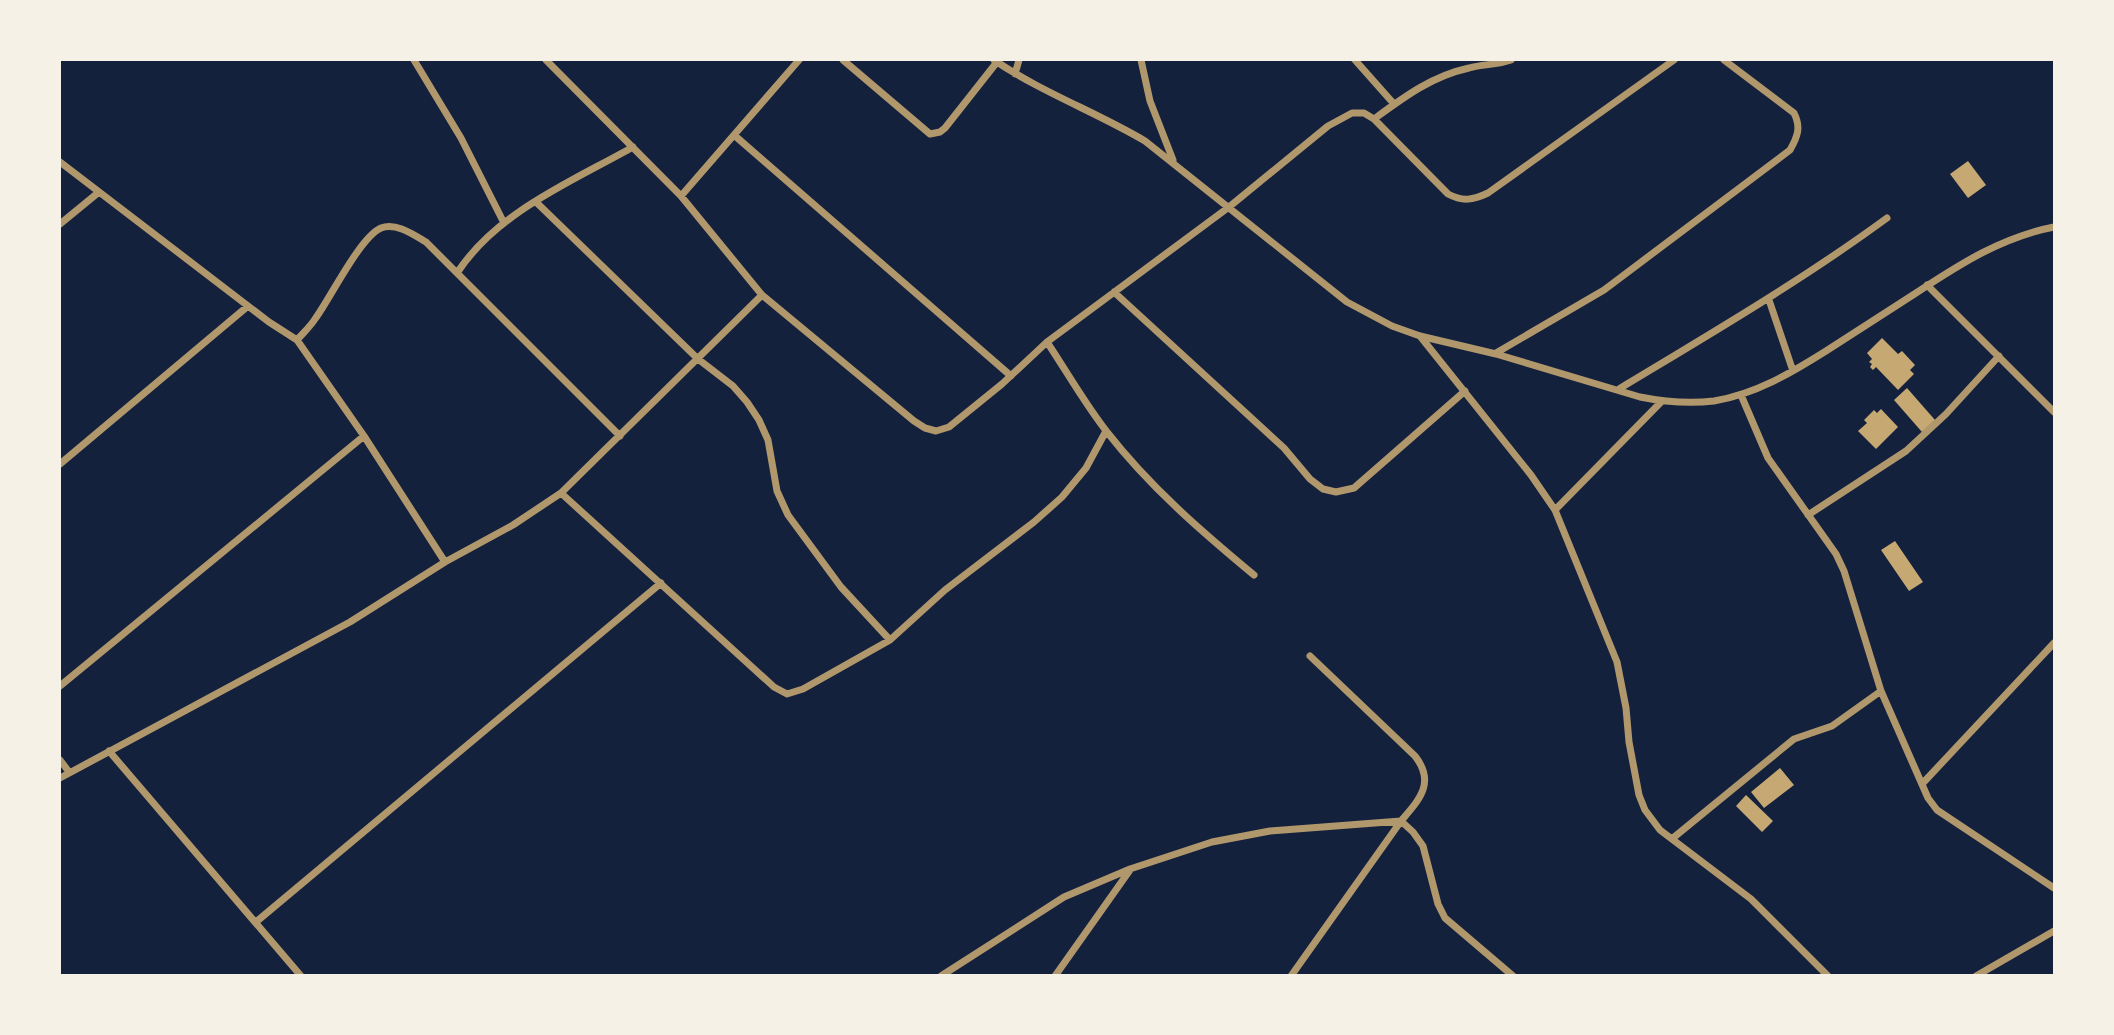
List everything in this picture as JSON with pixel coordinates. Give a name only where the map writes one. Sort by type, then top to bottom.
[{"type":"street","points":[[414,60],[449,116],[504,223]]},
{"type":"street","points":[[546,60],[681,196],[762,295],[925,428],[936,431],[949,427],[1047,342],[1229,207],[1328,126],[1352,113],[1364,113],[1374,119],[1448,194],[1459,200],[1474,200],[1488,193],[1674,60]]},
{"type":"street","points":[[681,196],[799,60]]},
{"type":"street","points":[[843,60],[930,134],[945,128],[996,61],[1015,74],[1117,124],[1173,161],[1347,302],[1392,326],[1420,336],[1496,354],[1640,397],[1662,401],[1714,401],[1741,395],[1766,385],[1793,371],[1961,263],[2006,240],[2054,227]]},
{"type":"street","points":[[1015,74],[1019,60]]},
{"type":"street","points":[[1141,60],[1150,101],[1173,161]]},
{"type":"street","points":[[1355,60],[1394,104]]},
{"type":"street","points":[[1374,119],[1424,83],[1468,68],[1511,60]]},
{"type":"street","points":[[1496,354],[1604,290],[1790,150],[1799,130],[1794,113],[1724,60]]},
{"type":"street","points":[[734,135],[1011,376]]},
{"type":"street","points":[[457,273],[480,242],[504,223],[633,147]]},
{"type":"street","points":[[60,162],[248,306],[298,340],[364,436],[444,562]]},
{"type":"street","points":[[60,224],[99,192]]},
{"type":"street","points":[[536,202],[698,359],[733,386],[747,401],[768,440],[777,491],[788,515],[841,587],[890,640]]},
{"type":"street","points":[[1619,389],[1769,300],[1887,218]]},
{"type":"street","points":[[298,340],[321,311],[362,246],[382,228],[396,227],[426,242],[620,436]]},
{"type":"street","points":[[1927,285],[2054,412]]},
{"type":"street","points":[[1114,292],[1284,448],[1310,479],[1323,489],[1336,492],[1354,488],[1465,391]]},
{"type":"street","points":[[60,778],[350,622],[444,562],[513,525],[561,493],[762,295]]},
{"type":"street","points":[[1769,300],[1793,371]]},
{"type":"street","points":[[60,464],[248,306]]},
{"type":"street","points":[[1420,336],[1556,510],[1617,662],[1639,795],[1654,823],[1751,899],[1828,975]]},
{"type":"street","points":[[1047,342],[1106,431],[1141,473],[1187,518],[1254,575]]},
{"type":"street","points":[[1808,515],[1906,451],[1946,414],[1999,356]]},
{"type":"street","points":[[1741,395],[1768,458],[1836,554],[1844,571],[1881,691],[1928,797],[1937,810],[2054,888]]},
{"type":"street","points":[[1556,510],[1662,401]]},
{"type":"street","points":[[561,493],[781,692],[787,694],[803,689],[890,640],[945,590],[1034,522],[1062,497],[1086,468],[1106,431]]},
{"type":"street","points":[[60,686],[364,436]]},
{"type":"street","points":[[256,922],[661,583]]},
{"type":"street","points":[[1922,784],[2054,643]]},
{"type":"street","points":[[1291,975],[1401,821],[1420,799],[1425,783],[1423,767],[1310,656]]},
{"type":"street","points":[[1673,838],[1794,739],[1832,726],[1881,691]]},
{"type":"street","points":[[108,751],[302,975]]},
{"type":"street","points":[[60,760],[69,772]]},
{"type":"street","points":[[941,975],[1064,897],[1130,869],[1212,842],[1270,831],[1401,821],[1423,846],[1438,904],[1445,918],[1513,975]]},
{"type":"street","points":[[1055,975],[1130,869]]},
{"type":"street","points":[[1976,975],[2054,931]]},
{"type":"building","points":[[1968,161],[1986,185],[1968,198],[1950,174]]},
{"type":"building","points":[[1882,338],[1898,354],[1902,351],[1915,365],[1910,370],[1914,374],[1898,390],[1876,367],[1873,370],[1870,367],[1872,364],[1869,362],[1872,359],[1867,353]]},
{"type":"building","points":[[1907,388],[1935,420],[1922,432],[1894,400]]},
{"type":"building","points":[[1881,409],[1898,427],[1876,449],[1858,431],[1867,423],[1864,420],[1874,410],[1877,413]]},
{"type":"building","points":[[1895,541],[1923,582],[1909,591],[1881,550]]},
{"type":"building","points":[[1780,768],[1794,785],[1764,808],[1751,792]]},
{"type":"building","points":[[1746,795],[1773,821],[1762,832],[1736,806]]}]
